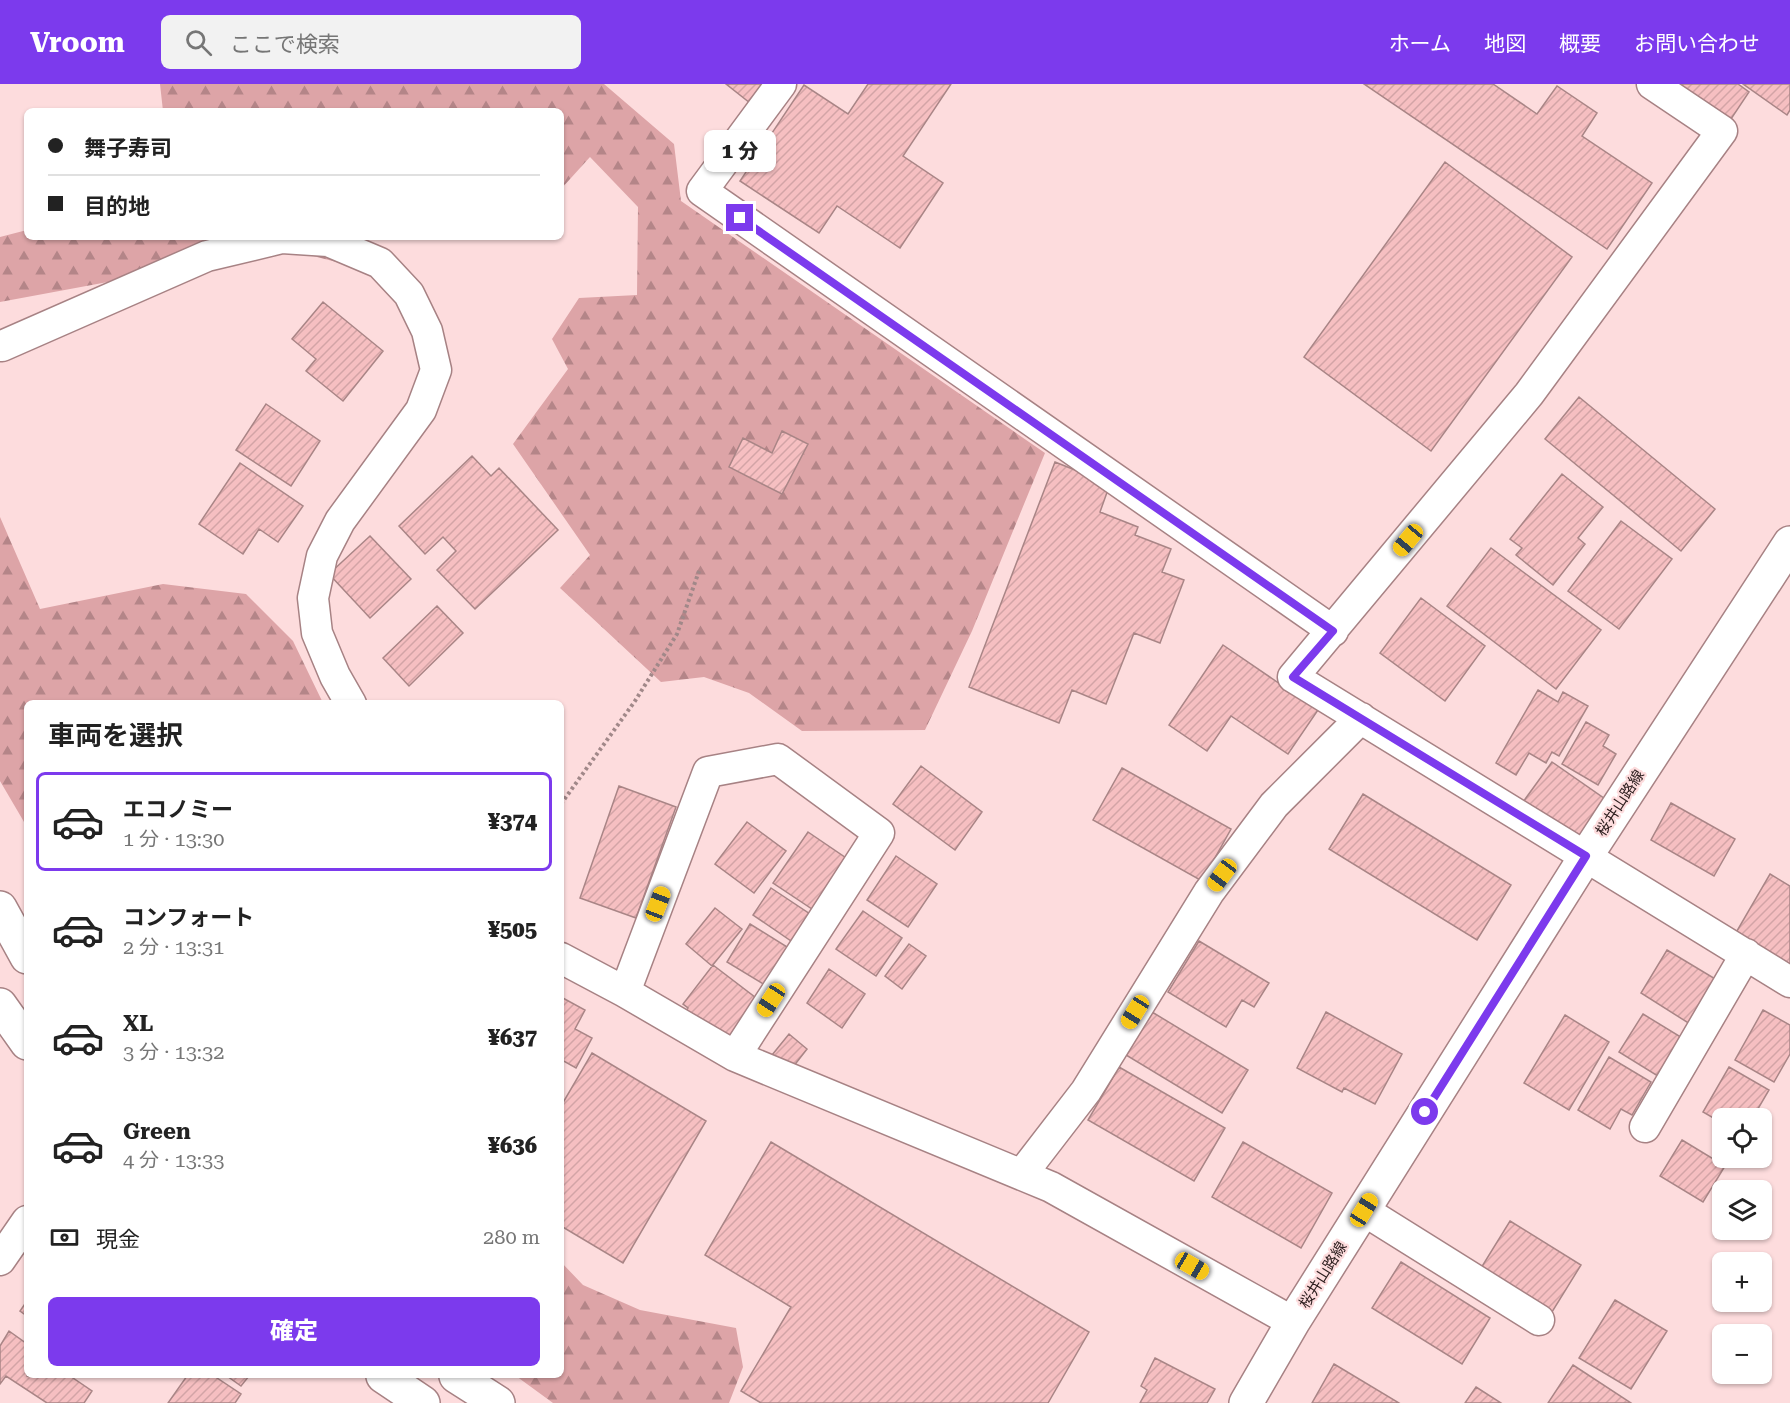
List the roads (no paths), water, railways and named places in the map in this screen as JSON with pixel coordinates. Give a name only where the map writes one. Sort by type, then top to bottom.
[{"type":"main road","name":"桜井山路線","points":[[1246,1403],[1293,1322],[1586,856],[1790,543]]},
{"type":"main road","points":[[0,908],[24,952]]},
{"type":"main road","points":[[0,1005],[24,1039]]},
{"type":"main road","points":[[386,1378],[423,1403]]},
{"type":"main road","points":[[459,1378],[498,1403]]},
{"type":"street","points":[[781,84],[702,191],[1333,631]]},
{"type":"street","points":[[1652,84],[1722,131],[1529,394],[1293,677],[1790,981]]},
{"type":"street","points":[[2,345],[207,256],[274,240]]},
{"type":"street","points":[[313,240],[328,241],[380,263],[410,294],[427,331],[436,370],[421,410],[340,522],[322,556],[312,598],[317,633],[335,676],[349,700]]},
{"type":"street","points":[[1022,1174],[1086,1091],[1209,892],[1274,805],[1361,718]]},
{"type":"street","points":[[625,992],[708,772],[778,759],[879,833],[735,1056]]},
{"type":"street","points":[[1645,1127],[1746,954]]},
{"type":"street","points":[[564,960],[735,1056],[1051,1187],[1293,1322]]},
{"type":"street","points":[[1364,1210],[1539,1320]]},
{"type":"street","points":[[0,1260],[24,1225]]}]
